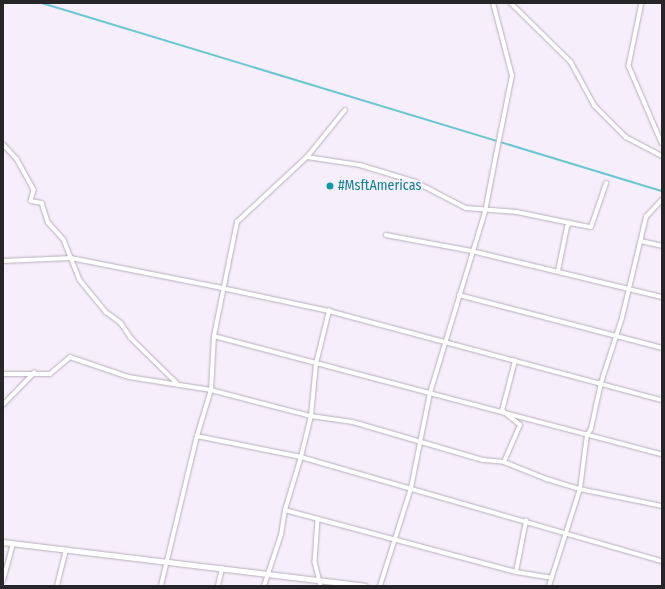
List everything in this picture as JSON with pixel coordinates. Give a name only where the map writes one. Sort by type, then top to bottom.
[{"type":"street","points":[[380,586],[397,539],[412,488],[430,393],[485,212],[512,76],[493,3]]},
{"type":"street","points":[[511,3],[571,62],[595,106],[626,137],[662,156]]},
{"type":"street","points":[[642,3],[629,66],[662,143]]},
{"type":"street","points":[[161,586],[197,436],[211,390],[214,336],[222,288],[237,222],[307,157],[345,110]]},
{"type":"street","points":[[3,144],[18,159],[34,190],[31,201],[42,203],[48,222],[60,235],[80,280],[102,309],[121,323],[131,338],[177,383]]},
{"type":"street","points":[[307,157],[360,165],[416,182],[466,208],[485,212],[517,212],[591,227],[606,184]]},
{"type":"street","points":[[549,586],[568,532],[580,489],[587,435],[591,430],[601,383],[629,289],[646,217],[662,200]]},
{"type":"street","points":[[558,272],[565,233],[570,223]]},
{"type":"street","points":[[386,235],[472,251],[662,298]]},
{"type":"street","points":[[641,241],[662,246]]},
{"type":"street","points":[[3,261],[71,258],[222,288],[329,311],[662,400]]},
{"type":"street","points":[[459,295],[662,348]]},
{"type":"street","points":[[264,586],[266,574],[281,535],[285,510],[301,457],[310,416],[316,364],[329,311]]},
{"type":"street","points":[[214,336],[662,454]]},
{"type":"street","points":[[3,374],[50,374],[70,357],[130,376],[211,390],[310,416],[353,422],[421,440],[483,460],[504,462],[547,479],[580,489],[662,506]]},
{"type":"street","points":[[502,411],[515,360]]},
{"type":"street","points":[[3,405],[34,373]]},
{"type":"street","points":[[502,411],[520,425],[504,462]]},
{"type":"street","points":[[197,436],[301,457],[568,532],[662,561]]},
{"type":"street","points":[[285,510],[516,572],[552,578]]},
{"type":"street","points":[[318,520],[315,562],[321,584]]},
{"type":"street","points":[[516,572],[526,521]]},
{"type":"street","points":[[3,542],[222,568],[321,584],[364,586]]},
{"type":"street","points":[[3,581],[13,544]]},
{"type":"street","points":[[57,586],[66,550]]},
{"type":"street","points":[[218,586],[222,568]]},
{"type":"waterway","points":[[42,3],[662,191]]},
{"type":"place","name":"#MsftAmericas","points":[[330,186]]}]
